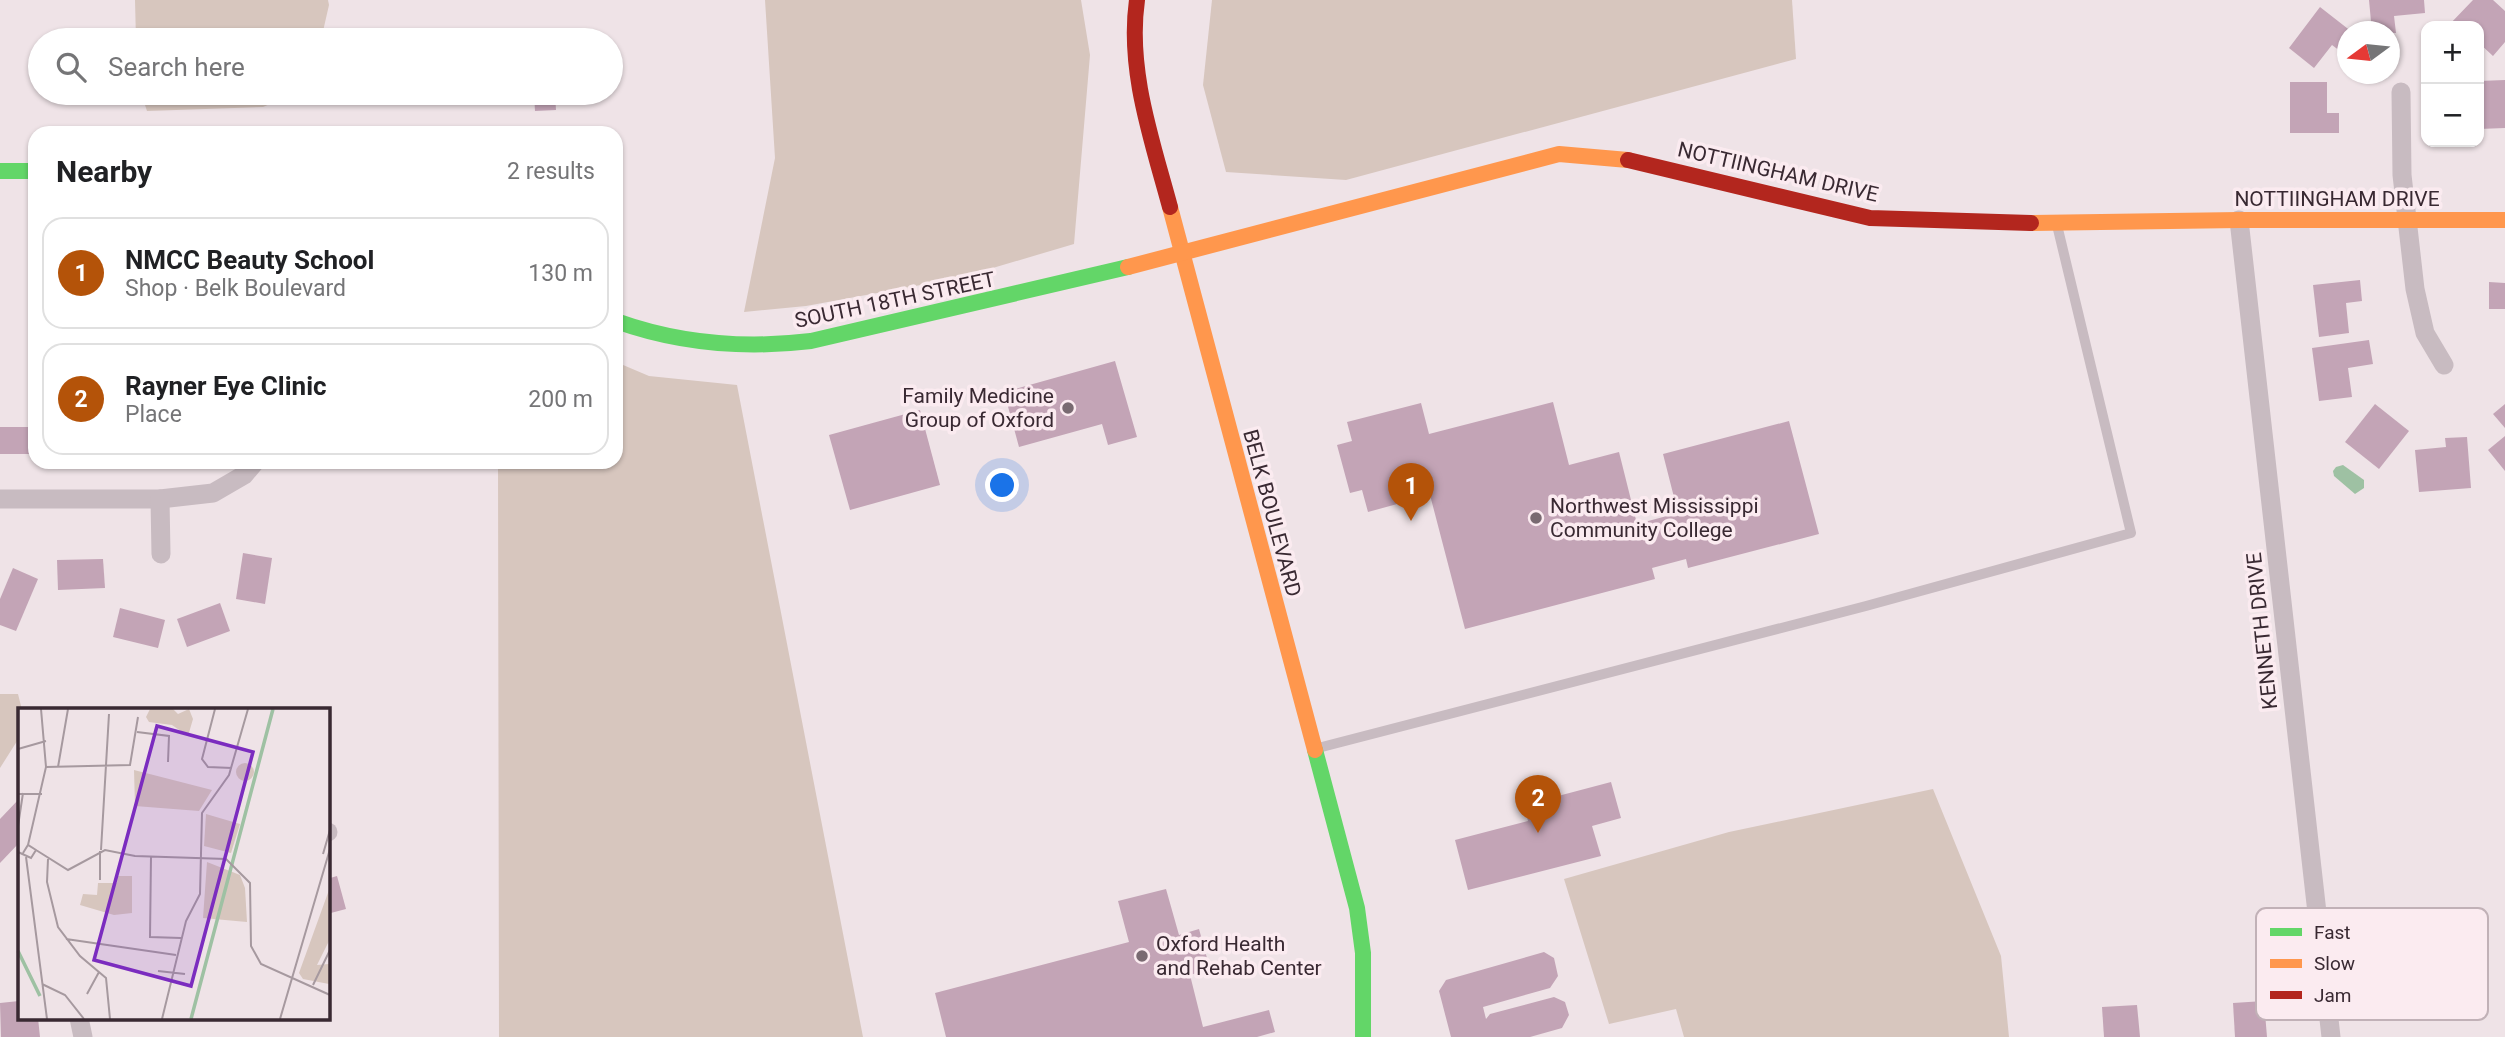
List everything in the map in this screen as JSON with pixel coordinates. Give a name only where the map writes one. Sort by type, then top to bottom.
[{"type":"street","name":"BELK BOULEVARD","points":[[1137,0],[1134,22],[1141,97],[1357,908],[1363,953],[1363,1037]]},
{"type":"street","points":[[2401,92],[2402,175],[2415,289],[2425,333],[2444,365]]},
{"type":"street","name":"NOTTIINGHAM DRIVE","points":[[1182,255],[1559,155],[1628,160],[1870,218],[2057,224],[2239,220],[2505,220]]},
{"type":"street","points":[[0,171],[28,172]]},
{"type":"street","name":"KENNETH DRIVE","points":[[2239,220],[2316,908]]},
{"type":"street","name":"SOUTH 18TH STREET","points":[[623,324],[637,330],[692,342],[778,346],[912,319],[1182,255]]},
{"type":"street","points":[[0,499],[160,499],[213,494],[249,469]]},
{"type":"street","points":[[160,499],[161,554]]},
{"type":"lane","points":[[1314,749],[1878,603],[2131,533],[2057,224]]},
{"type":"shaded area","points":[[135,0],[328,0],[329,5],[324,28],[136,28]]},
{"type":"shaded area","points":[[765,0],[1081,0],[1090,55],[1074,244],[959,278],[806,306],[744,312],[775,158]]},
{"type":"shaded area","points":[[1212,0],[1792,0],[1796,59],[1346,180],[1226,172],[1203,85]]},
{"type":"shaded area","points":[[145,105],[268,105],[263,107],[147,111]]},
{"type":"shaded area","points":[[623,365],[649,376],[737,385],[863,1037],[499,1037],[498,469],[623,469]]},
{"type":"shaded area","points":[[2343,465],[2364,480],[2364,488],[2355,494],[2334,476],[2336,467]]},
{"type":"shaded area","points":[[0,694],[18,694],[22,708],[18,708],[18,740],[0,768]]},
{"type":"shaded area","points":[[1933,789],[2001,956],[2009,1037],[1684,1037],[1676,1009],[1609,1024],[1564,879],[1729,832]]},
{"type":"building","points":[[2369,0],[2424,0],[2425,13],[2394,16],[2395,21],[2371,21]]},
{"type":"building","points":[[2473,0],[2493,0],[2505,11],[2505,42],[2493,56],[2484,48],[2484,21],[2453,21]]},
{"type":"building","points":[[2320,7],[2338,21],[2337,49],[2332,45],[2314,68],[2289,48]]},
{"type":"building","points":[[2505,80],[2505,128],[2484,129],[2484,81]]},
{"type":"building","points":[[2290,82],[2327,82],[2327,113],[2339,113],[2339,133],[2290,133]]},
{"type":"building","points":[[535,105],[556,105],[556,110],[535,111]]},
{"type":"building","points":[[2360,280],[2362,301],[2346,303],[2349,333],[2319,337],[2313,285]]},
{"type":"building","points":[[2489,282],[2505,283],[2505,309],[2489,309]]},
{"type":"building","points":[[2369,340],[2373,364],[2348,368],[2352,397],[2319,401],[2312,348]]},
{"type":"building","name":"Family Medicine Group of Oxford","points":[[1115,361],[1137,437],[1108,445],[1102,424],[1019,447],[1004,392]]},
{"type":"building","name":"Northwest Mississippi Community College","points":[[1553,402],[1569,465],[1619,452],[1637,524],[1678,513],[1663,454],[1789,421],[1819,534],[1688,568],[1686,559],[1652,568],[1655,579],[1465,629],[1430,495],[1368,512],[1362,490],[1350,493],[1337,445],[1352,441],[1347,422],[1421,403],[1429,434]]},
{"type":"building","points":[[2375,404],[2409,431],[2379,469],[2345,442]]},
{"type":"building","points":[[2505,404],[2505,428],[2493,414]]},
{"type":"building","points":[[920,410],[940,485],[850,510],[829,435]]},
{"type":"building","points":[[0,427],[28,427],[28,454],[0,454]]},
{"type":"building","points":[[2505,436],[2505,471],[2488,450]]},
{"type":"building","points":[[2467,437],[2471,488],[2419,492],[2415,450],[2446,447],[2445,438]]},
{"type":"building","points":[[243,553],[272,558],[265,604],[236,599]]},
{"type":"building","points":[[103,559],[105,588],[58,590],[57,560]]},
{"type":"building","points":[[13,568],[38,579],[16,631],[0,625],[0,599]]},
{"type":"building","points":[[220,603],[230,631],[187,647],[177,619]]},
{"type":"building","points":[[120,608],[165,620],[158,648],[113,637]]},
{"type":"building","points":[[1611,782],[1621,818],[1592,826],[1601,856],[1468,890],[1455,840],[1528,821],[1524,805]]},
{"type":"building","points":[[18,800],[18,844],[0,863],[0,819]]},
{"type":"building","points":[[337,876],[346,909],[329,913],[329,878]]},
{"type":"building","name":"Oxford Health and Rehab Center","points":[[1166,889],[1179,935],[1199,929],[1210,969],[1190,975],[1203,1027],[1269,1010],[1275,1032],[1257,1037],[946,1037],[935,993],[1129,942],[1118,901]]},
{"type":"building","points":[[1544,952],[1554,958],[1558,976],[1550,988],[1483,1007],[1486,1019],[1490,1014],[1554,997],[1565,1002],[1569,1015],[1562,1028],[1530,1037],[1451,1037],[1439,991],[1446,980]]},
{"type":"building","points":[[18,1001],[18,1020],[38,1020],[40,1037],[1,1037],[0,1003]]},
{"type":"building","points":[[2256,1002],[2256,1020],[2266,1020],[2267,1037],[2235,1037],[2233,1003]]},
{"type":"building","points":[[2137,1005],[2140,1037],[2104,1037],[2102,1007]]},
{"type":"traffic: fast","points":[[0,171],[28,171]]},
{"type":"traffic: fast","points":[[623,323],[664,335],[712,343],[811,341],[1128,267]]},
{"type":"traffic: fast","points":[[1315,750],[1357,908],[1363,953],[1363,1037]]},
{"type":"traffic: slow","points":[[1128,267],[1559,154],[1628,160]]},
{"type":"traffic: slow","points":[[1170,207],[1315,750]]},
{"type":"traffic: slow","points":[[2031,223],[2505,220]]},
{"type":"traffic: jam","points":[[1137,0],[1135,52],[1138,79],[1170,207]]},
{"type":"traffic: jam","points":[[1628,160],[1870,218],[2031,223]]},
{"type":"place","name":"Family Medicine Group of Oxford","points":[[1068,408]]},
{"type":"place","name":"Northwest Mississippi Community College","points":[[1536,518]]},
{"type":"place","name":"NMCC Beauty School","points":[[1411,521]]},
{"type":"place","name":"Rayner Eye Clinic","points":[[1538,833]]},
{"type":"place","name":"Oxford Health and Rehab Center","points":[[1142,956]]}]
